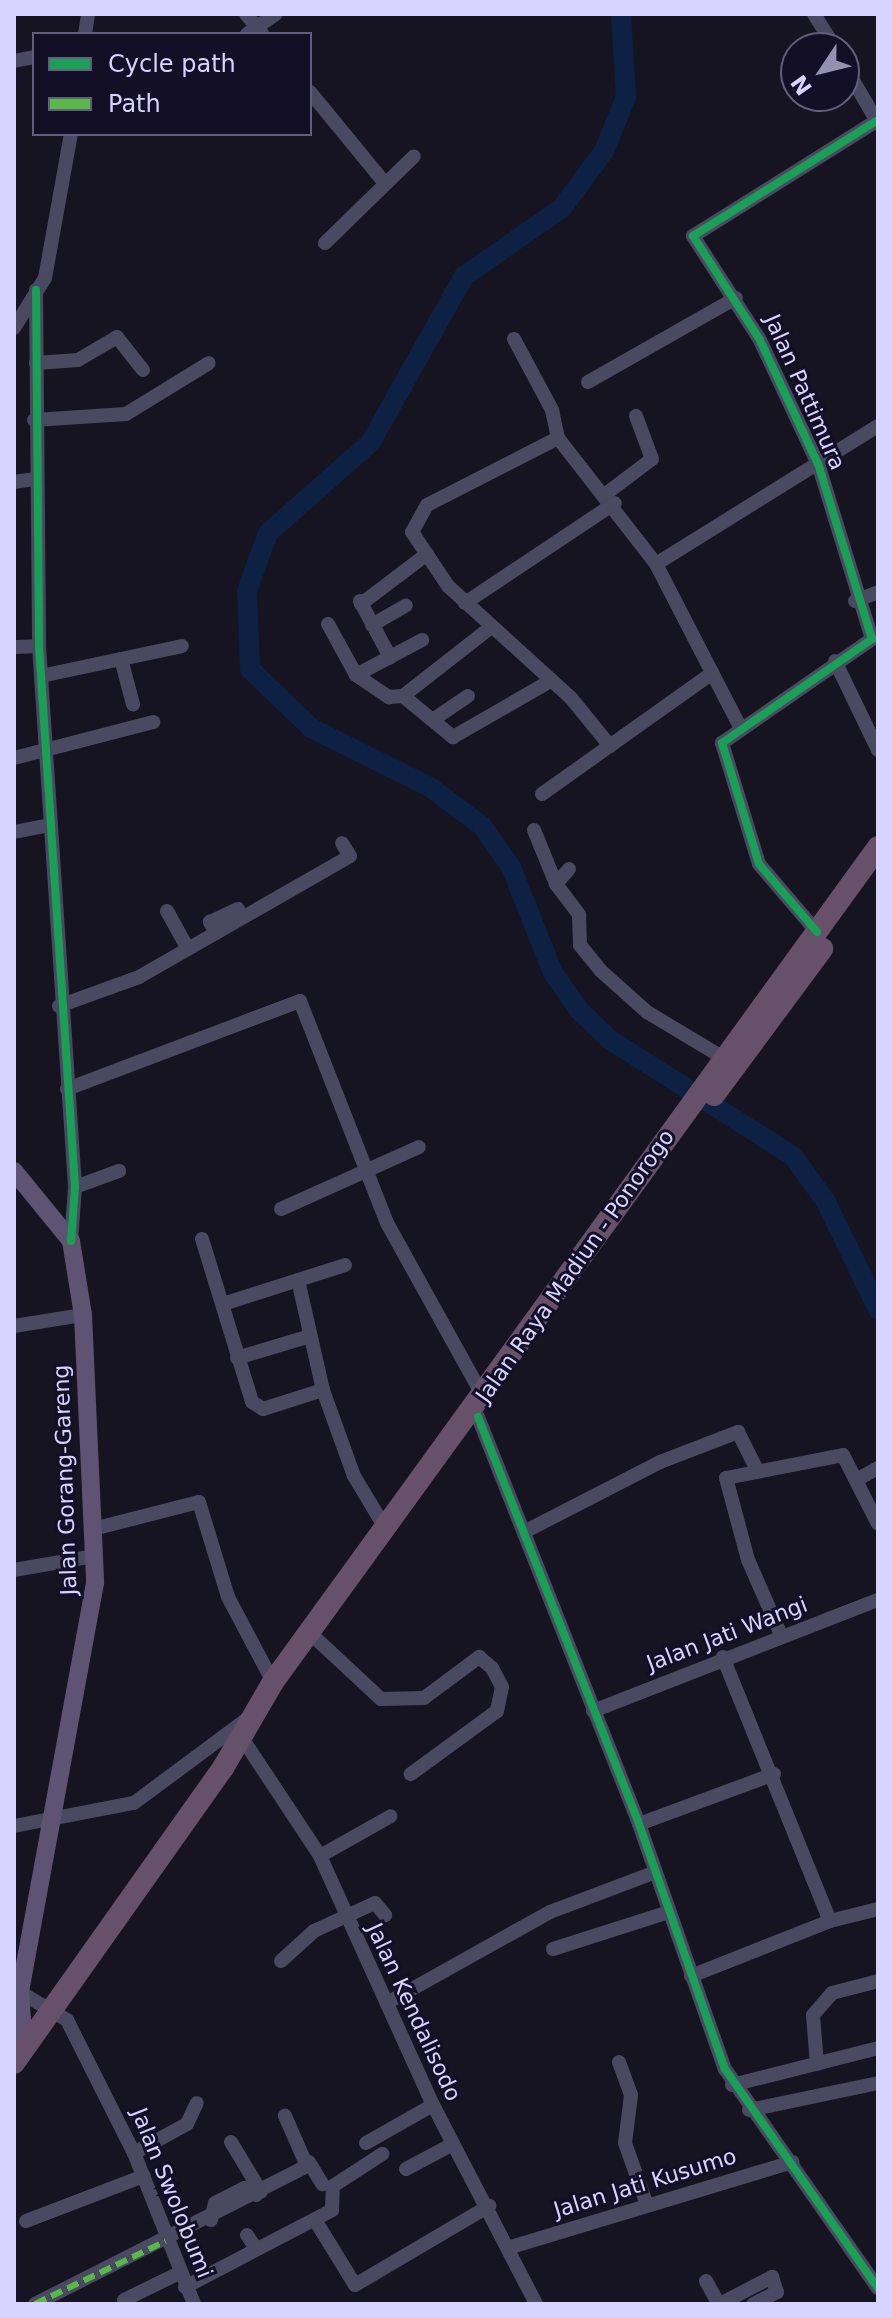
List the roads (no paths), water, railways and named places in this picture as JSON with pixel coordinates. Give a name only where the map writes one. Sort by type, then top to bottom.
[{"type":"highway","name":"Jalan Raya Madiun - Ponorogo","points":[[782,990],[817,932],[878,847]]},
{"type":"highway","name":"Jalan Raya Madiun - Ponorogo","points":[[223,1768],[247,1719],[273,1682],[315,1638],[651,1171],[719,1058],[782,990],[878,872]]},
{"type":"highway","name":"Jalan Raya Madiun - Ponorogo","points":[[17,2052],[54,2008],[223,1768],[246,1744],[387,1531],[481,1407]]},
{"type":"main road","points":[[14,1171],[71,1241]]},
{"type":"main road","name":"Jalan Gorang-Gareng","points":[[17,2052],[20,1992],[93,1609],[94,1556],[83,1315],[71,1241]]},
{"type":"street","points":[[252,27],[276,14]]},
{"type":"street","points":[[814,14],[825,32]]},
{"type":"street","points":[[860,93],[877,122]]},
{"type":"street","points":[[312,94],[384,182]]},
{"type":"street","name":"Jalan Pattimura","points":[[875,641],[862,622],[855,601],[818,464],[736,298],[694,239],[702,227],[877,122]]},
{"type":"street","points":[[14,328],[36,290],[55,235],[71,136]]},
{"type":"street","points":[[325,243],[414,156]]},
{"type":"street","points":[[36,290],[34,420],[39,646],[59,1006],[75,1187],[71,1241]]},
{"type":"street","points":[[588,382],[736,298]]},
{"type":"street","points":[[36,363],[78,360],[117,337],[143,370]]},
{"type":"street","points":[[514,339],[552,410],[558,438],[611,498],[656,564],[740,727]]},
{"type":"street","points":[[34,420],[126,414],[209,363]]},
{"type":"street","points":[[465,603],[611,498],[652,459],[636,416]]},
{"type":"street","points":[[656,564],[878,426]]},
{"type":"street","points":[[558,438],[427,505],[412,532],[465,603],[552,680],[610,746]]},
{"type":"street","points":[[14,482],[36,479]]},
{"type":"street","points":[[390,657],[360,603],[427,554]]},
{"type":"street","points":[[855,601],[878,592]]},
{"type":"street","points":[[372,625],[406,605]]},
{"type":"street","points":[[328,624],[356,675],[372,690],[403,696],[453,737],[552,680]]},
{"type":"street","points":[[403,696],[490,628]]},
{"type":"street","points":[[356,675],[422,640]]},
{"type":"street","points":[[817,932],[778,893],[745,826],[722,743],[835,661],[875,641]]},
{"type":"street","points":[[14,647],[39,646]]},
{"type":"street","points":[[41,676],[182,646]]},
{"type":"street","points":[[121,659],[133,704]]},
{"type":"street","points":[[835,661],[878,750]]},
{"type":"street","points":[[542,794],[712,673]]},
{"type":"street","points":[[434,719],[468,696]]},
{"type":"street","points":[[14,758],[45,745],[153,722]]},
{"type":"street","points":[[14,832],[49,825]]},
{"type":"street","points":[[534,830],[556,884],[579,915],[580,945],[600,970],[647,1012],[719,1058]]},
{"type":"street","points":[[59,1006],[139,977],[216,933],[210,922],[254,905],[350,856],[342,843]]},
{"type":"street","points":[[556,884],[569,869]]},
{"type":"street","points":[[167,911],[188,949]]},
{"type":"street","points":[[67,1089],[298,1000],[366,1176],[481,1407],[524,1532],[639,1824],[732,2085],[792,2162],[878,2288]]},
{"type":"street","points":[[281,1209],[366,1176],[419,1147]]},
{"type":"street","points":[[75,1187],[119,1171]]},
{"type":"street","points":[[202,1239],[237,1358],[256,1406],[323,1390]]},
{"type":"street","points":[[223,1304],[345,1265]]},
{"type":"street","points":[[298,1280],[307,1337],[323,1390],[354,1476],[387,1531]]},
{"type":"street","points":[[14,1326],[83,1315]]},
{"type":"street","points":[[237,1358],[307,1337]]},
{"type":"street","points":[[524,1532],[647,1468],[738,1432],[757,1470]]},
{"type":"street","points":[[781,1635],[748,1560],[727,1477],[838,1453],[858,1479],[878,1524]]},
{"type":"street","points":[[858,1479],[878,1468]]},
{"type":"street","points":[[93,1529],[199,1502],[228,1597],[273,1682]]},
{"type":"street","points":[[14,1570],[94,1556]]},
{"type":"street","name":"Jalan Jati Wangi","points":[[593,1711],[723,1657],[878,1600]]},
{"type":"street","points":[[315,1638],[373,1695],[390,1701],[424,1698],[479,1657],[492,1668],[502,1687],[497,1711],[411,1774]]},
{"type":"street","points":[[723,1657],[774,1774],[830,1921]]},
{"type":"street","points":[[14,1826],[54,1821],[134,1803],[247,1719]]},
{"type":"street","name":"Jalan Kendalisodo","points":[[246,1744],[320,1856],[433,2105],[511,2247],[536,2304]]},
{"type":"street","points":[[639,1824],[774,1774]]},
{"type":"street","points":[[320,1856],[391,1816]]},
{"type":"street","points":[[387,2003],[550,1912],[656,1872]]},
{"type":"street","points":[[281,1961],[345,1916],[375,1903],[385,1915]]},
{"type":"street","points":[[691,1976],[830,1921],[878,1909]]},
{"type":"street","points":[[553,1949],[669,1912]]},
{"type":"street","points":[[817,2064],[813,2015],[832,1993],[878,1981]]},
{"type":"street","points":[[20,1992],[54,2008]]},
{"type":"street","name":"Jalan Swolobumi","points":[[54,2008],[134,2153],[166,2241],[194,2304]]},
{"type":"street","points":[[732,2085],[878,2048]]},
{"type":"street","points":[[619,2062],[631,2095],[625,2143],[647,2205]]},
{"type":"street","points":[[749,2110],[878,2083]]},
{"type":"street","points":[[134,2153],[187,2124],[197,2103]]},
{"type":"street","points":[[366,2143],[433,2105]]},
{"type":"street","points":[[285,2116],[322,2184]]},
{"type":"street","points":[[231,2142],[258,2193]]},
{"type":"street","points":[[406,2169],[453,2144]]},
{"type":"street","points":[[124,2300],[182,2280],[315,2220],[336,2205],[333,2186],[382,2154]]},
{"type":"street","points":[[258,2193],[309,2162]]},
{"type":"street","name":"Jalan Jati Kusumo","points":[[511,2247],[792,2162]]},
{"type":"street","points":[[26,2221],[144,2176]]},
{"type":"street","points":[[38,2303],[211,2220],[215,2203],[244,2188],[258,2193]]},
{"type":"street","points":[[315,2220],[355,2285],[489,2206]]},
{"type":"street","points":[[247,2235],[256,2249]]},
{"type":"street","points":[[706,2281],[720,2304],[772,2277],[777,2292],[753,2304]]},
{"type":"waterway","points":[[621,14],[626,97],[604,151],[562,208],[464,276],[371,442],[268,533],[247,591],[250,669],[311,728],[430,787],[482,826],[511,867],[553,973],[579,1010],[609,1039],[794,1157],[826,1202],[878,1309]]}]
